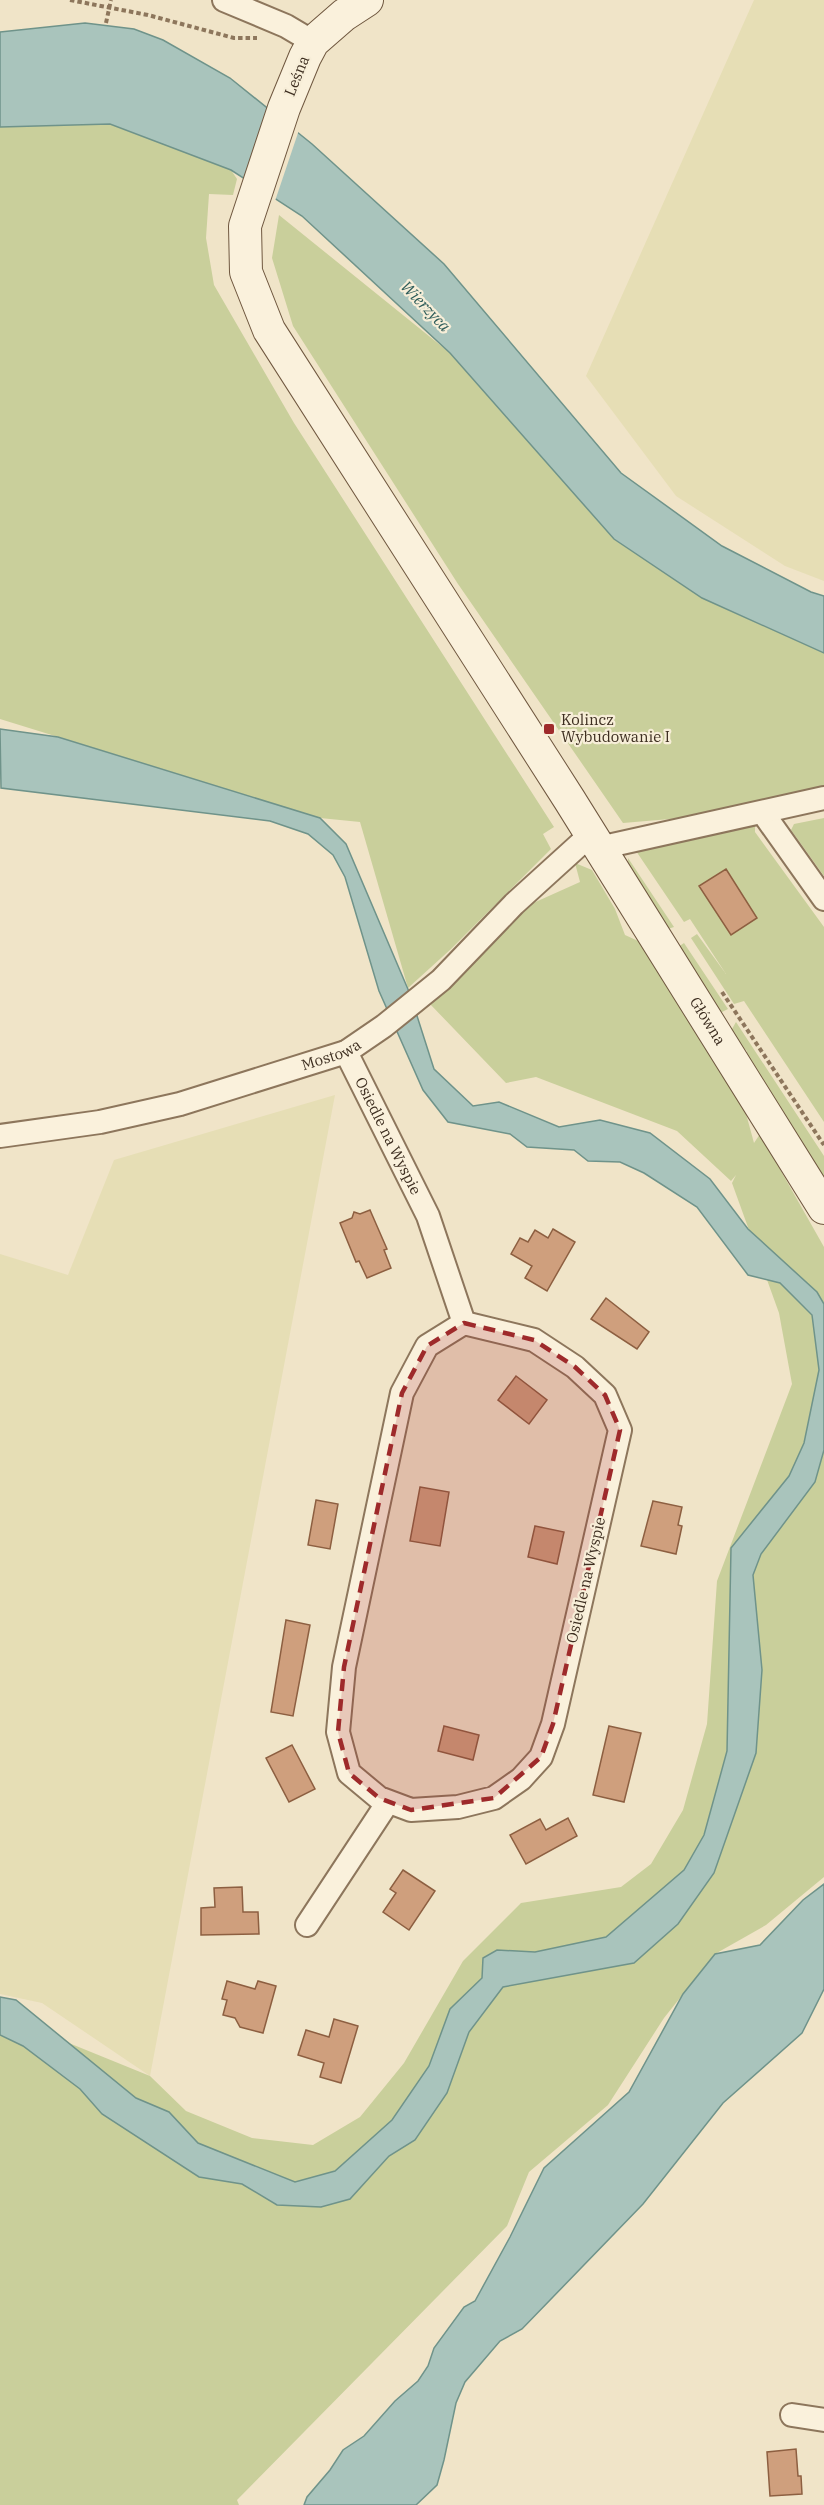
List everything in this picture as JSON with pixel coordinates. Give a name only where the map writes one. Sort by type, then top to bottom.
[{"type":"street","points":[[224,0],[286,26],[313,42]]},
{"type":"street","name":"Leśna","points":[[257,193],[284,108],[304,57],[313,42],[344,15],[367,0]]},
{"type":"street","name":"Główna","points":[[257,193],[245,226],[246,272],[269,330],[594,841],[824,1209]]},
{"type":"street","points":[[594,841],[763,813],[824,798]]},
{"type":"street","points":[[763,813],[824,899]]},
{"type":"street","name":"Mostowa","points":[[0,1136],[100,1122],[180,1104],[346,1052],[384,1026],[441,980],[514,904],[594,841]]},
{"type":"street","name":"Osiedle na Wyspie","points":[[346,1052],[428,1216],[464,1323]]},
{"type":"street","name":"Osiedle na Wyspie","points":[[464,1323],[534,1340],[574,1367],[605,1395],[620,1430],[553,1724],[541,1756],[521,1779],[494,1798],[458,1807],[411,1810],[379,1798],[349,1773],[338,1732],[344,1667],[402,1393],[427,1346],[464,1323]]},
{"type":"street","points":[[307,1925],[388,1802]]},
{"type":"street","points":[[792,2415],[824,2420]]},
{"type":"path","points":[[70,0],[182,23],[234,38],[262,37]]},
{"type":"path","points":[[106,23],[111,0]]},
{"type":"highlighted area","points":[[464,1323],[534,1340],[575,1367],[605,1395],[620,1430],[553,1724],[541,1757],[494,1798],[411,1810],[379,1798],[349,1773],[338,1732],[344,1667],[402,1393],[427,1346]]},
{"type":"shaded area","points":[[754,0],[824,0],[824,581],[785,566],[676,496],[586,376]]},
{"type":"shaded area","points":[[335,1095],[150,2076],[42,2003],[0,1994],[0,1254],[68,1275],[114,1160]]},
{"type":"green space","points":[[110,124],[231,170],[237,179],[233,195],[209,194],[206,238],[214,285],[294,423],[554,827],[543,834],[551,849],[451,949],[408,988],[360,822],[320,818],[0,719],[0,127]]},
{"type":"green space","points":[[279,215],[450,353],[614,539],[702,598],[824,653],[824,798],[776,810],[623,823],[458,584],[293,326],[272,258]]},
{"type":"green space","points":[[824,818],[824,876],[791,830],[794,824]]},
{"type":"green space","points":[[755,826],[755,832],[824,927],[824,1122],[744,1001],[734,1004],[691,938],[697,934],[726,974],[690,919],[684,922],[634,848]]},
{"type":"green space","points":[[628,858],[674,927],[668,929],[628,873]]},
{"type":"green space","points":[[575,863],[592,870],[615,909],[625,935],[647,945],[739,1088],[754,1143],[760,1134],[824,1247],[824,1877],[766,1925],[715,1954],[664,2018],[608,2105],[529,2172],[507,2226],[237,2500],[239,2505],[0,2505],[0,2015],[150,2076],[186,2111],[252,2138],[313,2145],[360,2117],[404,2063],[463,1961],[521,1903],[621,1887],[651,1864],[683,1810],[707,1724],[717,1581],[792,1384],[779,1313],[732,1183],[736,1175],[731,1181],[677,1131],[536,1077],[506,1083],[430,1004],[474,957],[531,904],[580,882]]},
{"type":"green space","points":[[684,943],[728,1009],[722,1012],[715,1011],[678,947]]},
{"type":"green space","points":[[736,1022],[824,1156],[824,1187],[744,1060],[747,1051],[728,1036]]},
{"type":"water","name":"Wierzyca","points":[[85,23],[134,29],[163,40],[230,78],[312,144],[444,264],[621,473],[722,546],[811,592],[824,596],[824,653],[702,598],[614,539],[450,353],[302,216],[231,170],[110,124],[0,127],[0,32]]},
{"type":"water","points":[[0,729],[58,737],[320,818],[346,844],[410,994],[434,1069],[473,1106],[499,1102],[559,1127],[600,1120],[650,1133],[710,1179],[748,1229],[817,1292],[824,1304],[824,1450],[815,1482],[761,1554],[753,1575],[762,1670],[756,1753],[714,1873],[678,1924],[634,1963],[503,1987],[469,2032],[447,2093],[415,2140],[389,2156],[350,2199],[321,2207],[277,2205],[242,2184],[199,2177],[102,2114],[80,2089],[23,2046],[0,2035],[0,1997],[16,2000],[136,2098],[169,2112],[198,2143],[295,2182],[335,2171],[392,2120],[429,2066],[450,2009],[482,1978],[483,1958],[497,1950],[535,1952],[606,1937],[684,1870],[704,1835],[727,1751],[731,1548],[789,1476],[804,1443],[819,1370],[812,1315],[780,1283],[748,1275],[697,1207],[644,1173],[620,1162],[588,1161],[574,1150],[527,1147],[510,1134],[448,1122],[423,1090],[379,991],[345,877],[333,855],[308,834],[270,821],[1,788]]},
{"type":"water","points":[[824,1884],[824,1989],[802,2033],[723,2103],[643,2204],[522,2329],[500,2341],[465,2382],[456,2403],[437,2485],[416,2505],[304,2505],[307,2497],[330,2470],[343,2450],[364,2436],[395,2401],[418,2381],[428,2366],[434,2348],[464,2307],[475,2301],[544,2168],[629,2092],[683,1994],[715,1954],[760,1945],[803,1900]]},
{"type":"pier","points":[[272,108],[299,130],[275,201],[270,199]]},
{"type":"building","points":[[726,869],[757,918],[731,935],[699,886]]},
{"type":"building","points":[[370,1210],[387,1249],[384,1250],[391,1268],[367,1278],[359,1261],[356,1262],[340,1223],[352,1218],[354,1212],[360,1214]]},
{"type":"building","points":[[553,1229],[575,1242],[547,1291],[525,1278],[532,1266],[511,1254],[520,1238],[528,1242],[535,1230],[548,1238]]},
{"type":"building","points":[[606,1298],[649,1332],[637,1349],[591,1319]]},
{"type":"building","points":[[516,1376],[547,1400],[529,1424],[498,1400]]},
{"type":"building","points":[[420,1487],[449,1492],[440,1546],[410,1541]]},
{"type":"building","points":[[316,1500],[338,1504],[330,1549],[308,1545]]},
{"type":"building","points":[[653,1501],[682,1507],[678,1525],[682,1526],[676,1554],[641,1546]]},
{"type":"building","points":[[535,1526],[564,1532],[557,1564],[528,1557]]},
{"type":"building","points":[[286,1620],[310,1625],[293,1716],[271,1712]]},
{"type":"building","points":[[444,1726],[479,1735],[473,1760],[438,1751]]},
{"type":"building","points":[[609,1726],[641,1733],[624,1802],[593,1795]]},
{"type":"building","points":[[292,1745],[315,1789],[289,1802],[266,1758]]},
{"type":"building","points":[[568,1818],[577,1836],[526,1864],[510,1835],[540,1819],[546,1830]]},
{"type":"building","points":[[403,1870],[435,1891],[409,1930],[383,1912],[396,1893],[390,1889]]},
{"type":"building","points":[[242,1887],[243,1912],[258,1912],[259,1934],[201,1935],[201,1908],[215,1907],[214,1888]]},
{"type":"building","points":[[227,1981],[255,1989],[258,1981],[276,1986],[263,2033],[240,2027],[235,2018],[223,2015],[227,2000],[222,1999]]},
{"type":"building","points":[[334,2019],[358,2026],[341,2083],[320,2077],[324,2063],[298,2055],[306,2030],[329,2037]]},
{"type":"building","points":[[796,2449],[802,2494],[770,2496],[767,2452]]},
{"type":"place","name":"Kolincz Wybudowanie I","points":[[549,729]]}]
